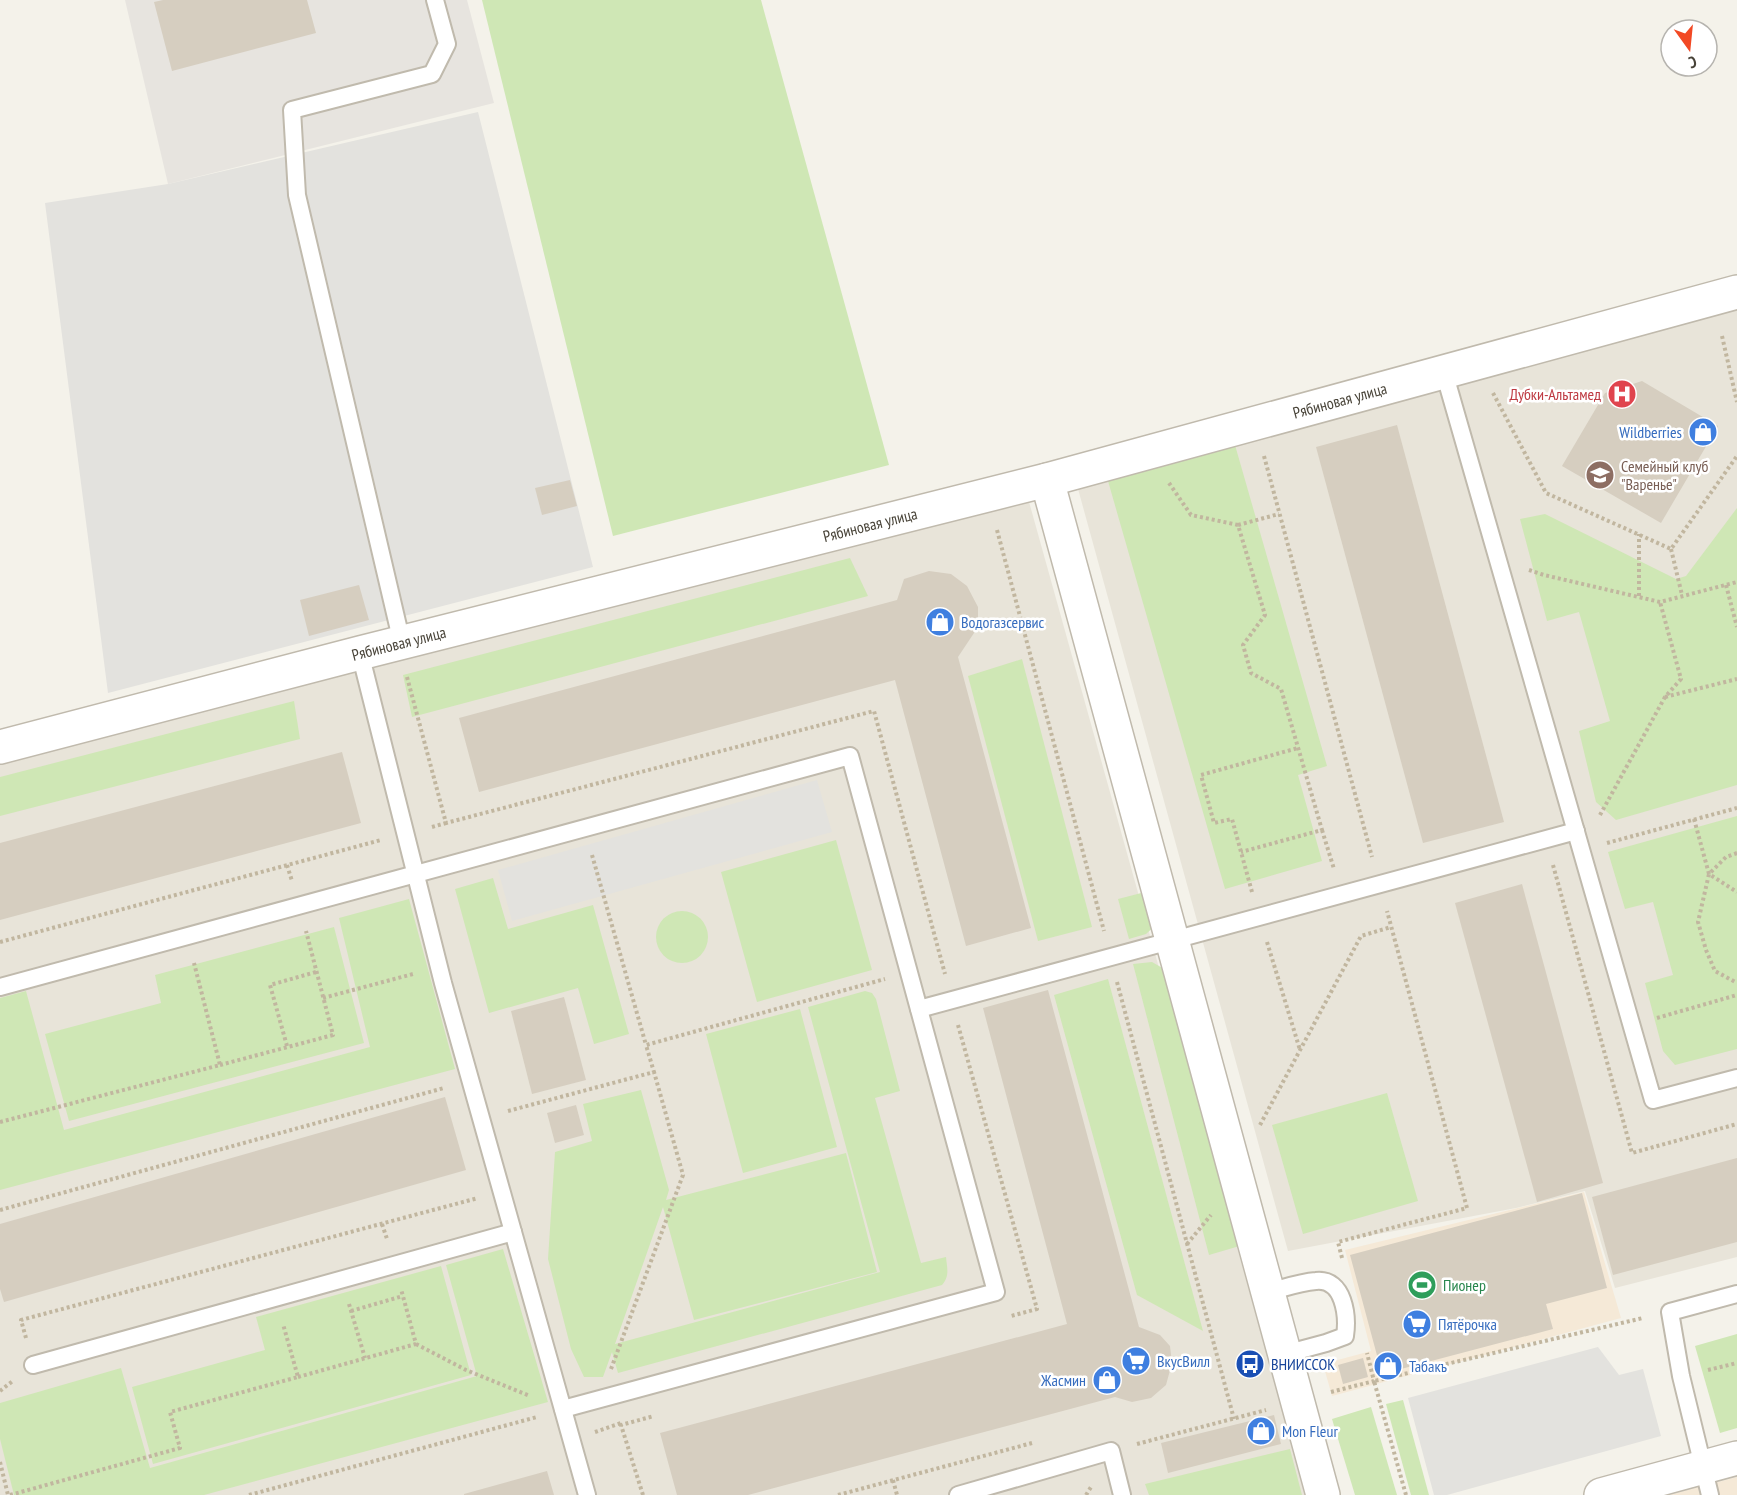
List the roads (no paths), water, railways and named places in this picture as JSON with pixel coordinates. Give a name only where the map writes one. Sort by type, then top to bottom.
[{"type":"street","name":"Рябиновая улица","points":[[0,747],[360,653],[1047,480],[1737,292]]},
{"type":"street","points":[[1047,480],[1323,1495]]},
{"type":"street","points":[[1601,1495],[1708,1481],[1737,1458]]},
{"type":"lane","points":[[402,643],[297,195],[292,110],[432,74],[447,44],[435,0]]},
{"type":"lane","points":[[1444,372],[1653,1100],[1737,1078]]},
{"type":"lane","points":[[360,653],[443,983],[587,1495]]},
{"type":"lane","points":[[0,987],[850,756],[996,1292],[563,1409]]},
{"type":"lane","points":[[919,1009],[1576,831]]},
{"type":"lane","points":[[33,1365],[513,1232]]},
{"type":"lane","points":[[1269,1292],[1318,1280],[1331,1285],[1341,1296],[1348,1320],[1345,1336],[1286,1354]]},
{"type":"lane","points":[[1708,1481],[1685,1392],[1670,1312],[1737,1293]]},
{"type":"lane","points":[[958,1495],[1111,1451],[1122,1495]]},
{"type":"place","name":"Дубки-Альтамед","points":[[1622,394]]},
{"type":"place","name":"Wildberries","points":[[1703,432]]},
{"type":"place","name":"Семейный клуб \"Варенье\"","points":[[1600,475]]},
{"type":"place","name":"Водогазсервис","points":[[940,622]]},
{"type":"place","name":"Пионер","points":[[1422,1285]]},
{"type":"place","name":"Пятёрочка","points":[[1417,1324]]},
{"type":"place","name":"ВкусВилл","points":[[1136,1361]]},
{"type":"place","name":"ВНИИССОК","points":[[1250,1364]]},
{"type":"place","name":"Табакъ","points":[[1388,1366]]},
{"type":"place","name":"Жасмин","points":[[1107,1380]]},
{"type":"place","name":"Mon Fleur","points":[[1261,1431]]}]
